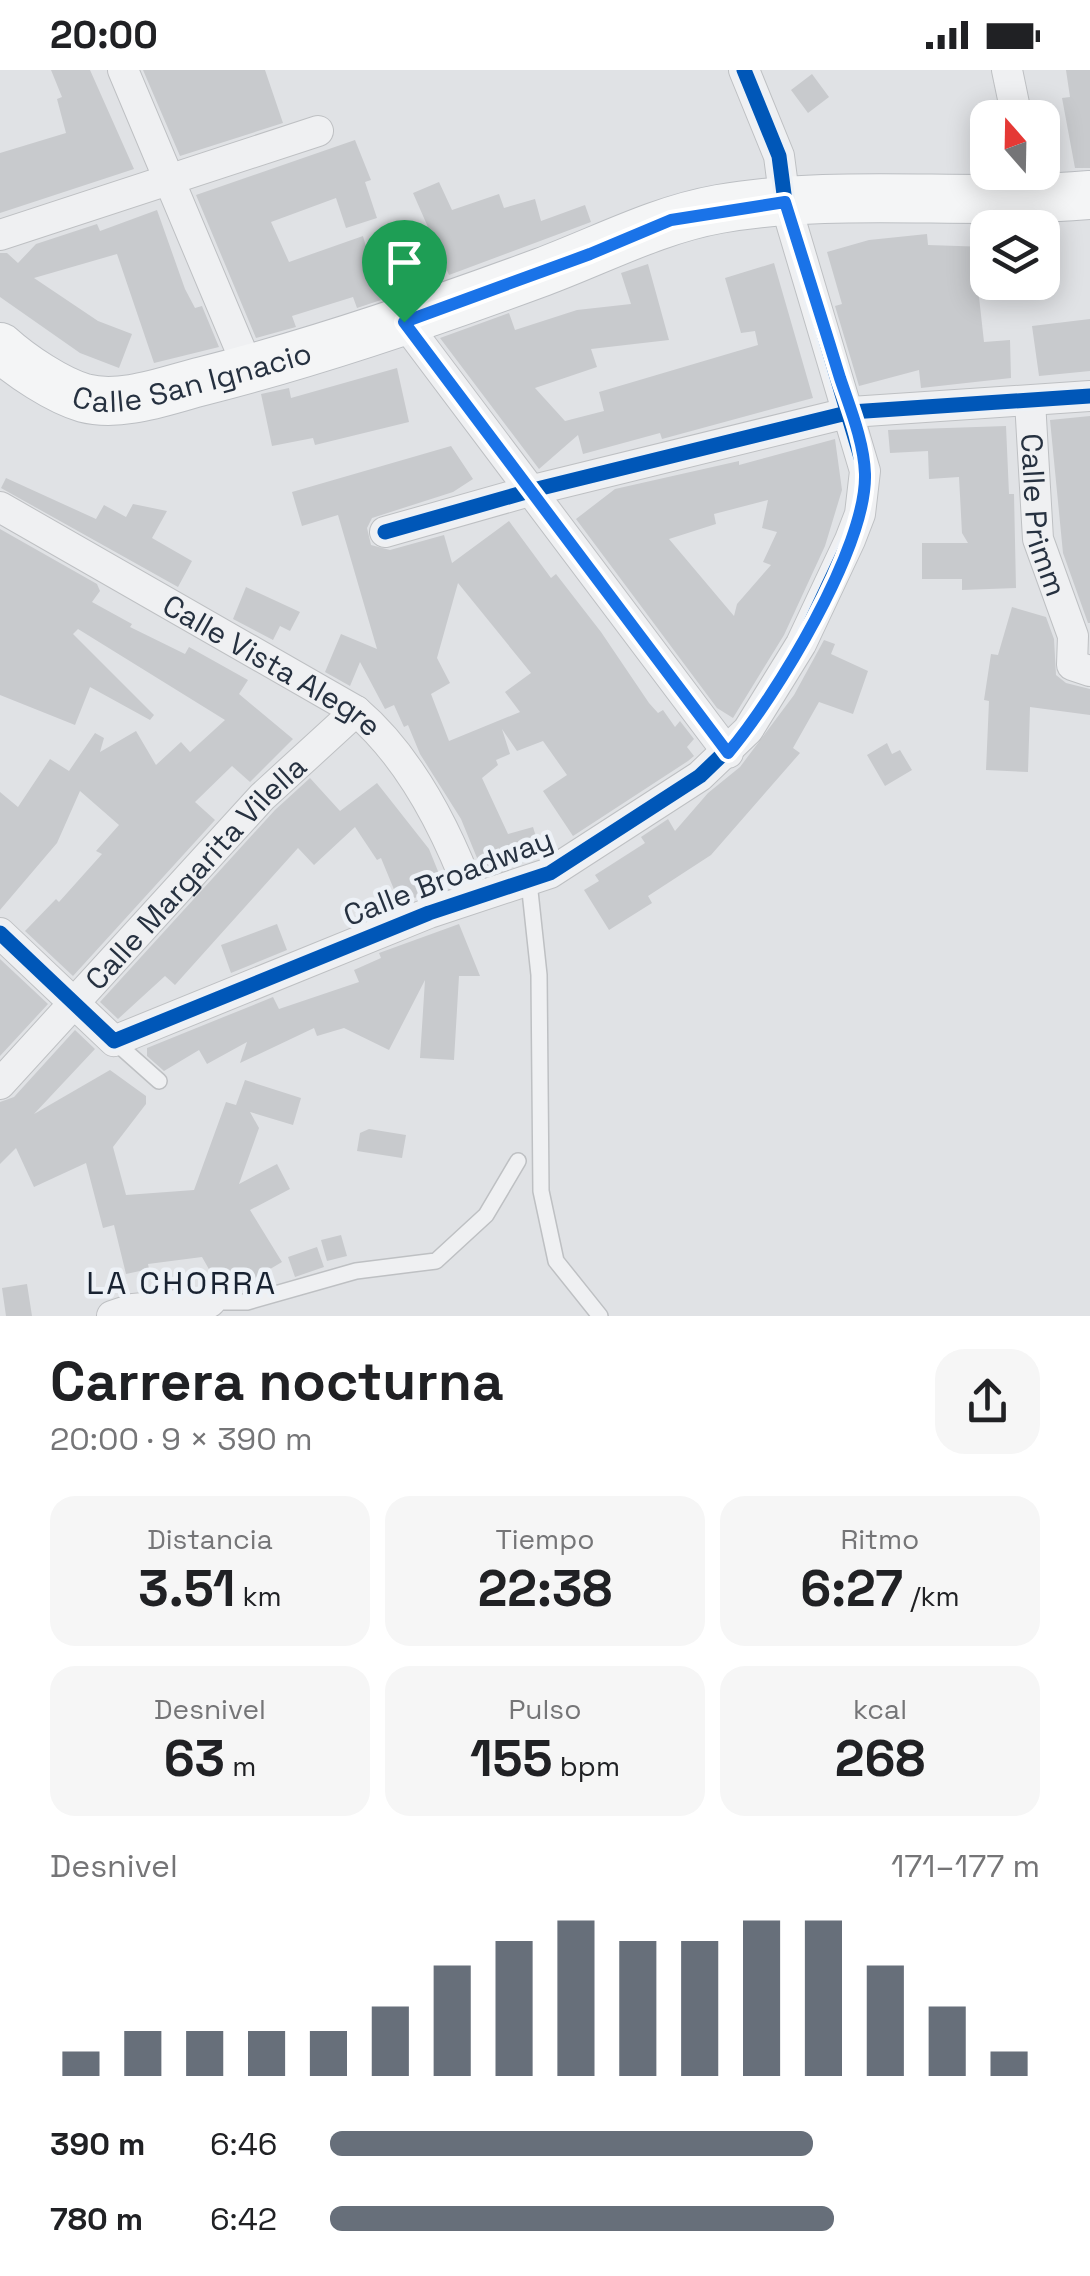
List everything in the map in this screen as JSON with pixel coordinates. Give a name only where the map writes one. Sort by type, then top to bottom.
[{"type":"main road","name":"Calle San Ignacio","points":[[0,348],[84,398],[130,400],[248,370],[404,322],[671,220],[785,202],[975,190]]},
{"type":"main road","name":"Calle San Ignacio","points":[[1048,190],[1090,195]]},
{"type":"street","points":[[123,70],[248,370]]},
{"type":"street","name":"Calle Broadway","points":[[114,1040],[472,897],[529,882],[580,856],[728,753],[770,700],[801,644],[860,514],[865,471],[851,412],[785,202],[778,156],[744,70]]},
{"type":"street","points":[[1007,70],[1013,100]]},
{"type":"street","points":[[0,235],[318,131]]},
{"type":"street","points":[[404,322],[728,753]]},
{"type":"street","points":[[385,532],[533,490],[851,412],[1090,396]]},
{"type":"street","name":"Calle Primm","points":[[1030,401],[1038,539],[1073,636],[1072,665],[1090,671]]},
{"type":"street","name":"Calle Vista Alegre","points":[[0,507],[356,711],[373,725],[414,780],[454,850],[472,897]]},
{"type":"street","name":"Calle Margarita Vilella","points":[[0,1084],[262,797],[356,711]]},
{"type":"street","points":[[0,934],[114,1040]]},
{"type":"street","points":[[122,1312],[210,1302]]},
{"type":"lane","points":[[529,882],[538,975],[540,1192],[556,1261],[600,1316]]},
{"type":"lane","points":[[114,1040],[159,1081]]},
{"type":"lane","points":[[210,1302],[247,1302],[356,1271],[436,1261],[486,1216],[518,1161]]},
{"type":"building","points":[[51,70],[90,70],[134,169],[0,213],[0,153],[66,133],[57,99],[62,97]]},
{"type":"building","points":[[143,70],[265,70],[283,123],[180,156]]},
{"type":"building","points":[[1066,70],[1090,70],[1090,168],[1075,168],[1062,98],[1070,97]]},
{"type":"building","points":[[812,74],[829,97],[808,113],[791,90]]},
{"type":"building","points":[[355,140],[371,180],[365,182],[377,218],[346,228],[336,198],[271,222],[289,262],[363,236],[381,300],[357,308],[353,297],[292,316],[296,327],[256,338],[196,195]]},
{"type":"building","points":[[439,182],[452,210],[499,194],[504,208],[535,199],[541,221],[585,205],[591,222],[449,275],[413,193]]},
{"type":"building","points":[[157,210],[185,289],[195,308],[202,306],[219,347],[154,363],[117,254],[34,278],[98,321],[132,334],[119,368],[80,353],[0,297],[0,253],[7,253],[18,263],[36,244],[97,224],[100,231]]},
{"type":"building","points":[[927,234],[928,245],[970,246],[970,300],[979,300],[984,342],[1010,340],[1011,378],[921,388],[919,370],[859,386],[835,306],[842,304],[827,252],[869,240]]},
{"type":"building","points":[[774,263],[813,398],[662,439],[660,433],[583,454],[578,435],[539,469],[440,338],[509,313],[515,330],[577,310],[631,304],[621,273],[648,264],[669,340],[591,349],[597,367],[535,388],[565,421],[604,411],[599,392],[758,345],[755,331],[741,333],[725,278]]},
{"type":"building","points":[[1090,319],[1090,371],[1039,376],[1032,326]]},
{"type":"building","points":[[397,368],[409,422],[315,445],[313,438],[272,446],[261,394],[289,388],[291,398]]},
{"type":"building","points":[[1090,416],[1088,623],[1063,553],[1050,420]]},
{"type":"building","points":[[1006,426],[1009,494],[1014,494],[1016,588],[962,590],[962,579],[922,579],[922,543],[968,543],[962,533],[959,477],[929,479],[928,451],[890,453],[888,430]]},
{"type":"building","points":[[835,439],[842,490],[825,546],[784,635],[733,718],[717,708],[576,519],[615,489],[739,461],[739,465]],"holes":[[[768,500],[762,528],[777,532],[763,562],[771,565],[737,604],[734,616],[669,539],[716,524],[714,514]]]},
{"type":"building","points":[[451,446],[473,479],[453,492],[372,518],[367,528],[371,545],[390,550],[444,535],[452,563],[509,521],[551,578],[556,574],[601,632],[649,703],[658,713],[663,710],[675,727],[680,721],[694,739],[687,747],[694,756],[573,836],[543,791],[567,775],[543,741],[517,751],[502,729],[510,754],[496,760],[498,765],[482,778],[508,834],[533,827],[542,856],[484,875],[461,819],[394,705],[385,709],[360,662],[350,686],[325,672],[341,634],[377,649],[338,515],[302,526],[292,492]],"holes":[[[458,583],[531,673],[505,692],[520,712],[449,741],[431,694],[450,683],[437,658]]]},
{"type":"building","points":[[6,478],[96,519],[104,505],[126,517],[133,504],[167,511],[152,538],[192,561],[178,587],[1,488]]},
{"type":"building","points":[[0,529],[97,584],[100,591],[92,602],[132,624],[130,627],[185,654],[189,647],[248,680],[239,694],[293,739],[250,782],[232,766],[195,802],[215,820],[73,976],[25,931],[56,899],[59,902],[102,854],[96,851],[119,825],[80,791],[57,843],[0,910],[0,792],[18,807],[50,759],[69,771],[95,733],[104,738],[100,752],[136,731],[156,765],[181,742],[190,752],[225,720],[78,629],[73,634],[154,715],[150,720],[90,687],[75,725],[0,695]]},
{"type":"building","points":[[246,587],[300,612],[290,631],[280,626],[273,640],[233,619]]},
{"type":"building","points":[[1012,607],[1046,617],[1054,639],[1056,675],[1066,683],[1090,689],[1090,715],[1030,707],[1028,772],[986,770],[989,701],[984,700],[991,654],[998,655]]},
{"type":"building","points":[[824,640],[835,644],[831,654],[868,671],[853,714],[819,702],[793,748],[800,753],[711,855],[648,896],[652,903],[609,930],[584,890],[599,881],[595,875],[645,843],[641,837],[668,819],[675,831],[708,793],[740,767],[794,695]]},
{"type":"building","points":[[887,743],[892,754],[900,750],[912,770],[885,786],[867,755]]},
{"type":"building","points":[[310,778],[340,811],[377,783],[429,849],[444,886],[400,904],[381,858],[377,860],[355,827],[314,865],[298,848],[175,985],[165,976],[118,1019],[100,1002],[275,810]]},
{"type":"building","points":[[277,924],[287,950],[231,973],[221,945]]},
{"type":"building","points":[[459,924],[480,976],[459,976],[454,1060],[420,1058],[425,980],[389,1050],[344,1028],[317,1036],[314,1028],[240,1063],[247,1042],[207,1064],[199,1050],[164,1071],[147,1056],[147,1048],[273,997],[279,1009],[359,982],[354,970],[381,958],[379,953]]},
{"type":"building","points":[[0,959],[48,1004],[0,1056]]},
{"type":"building","points":[[75,1030],[95,1049],[34,1114],[110,1070],[146,1096],[146,1104],[113,1147],[126,1195],[194,1190],[226,1102],[236,1105],[245,1080],[301,1098],[293,1125],[250,1112],[259,1128],[239,1184],[277,1164],[290,1189],[250,1210],[282,1262],[233,1291],[218,1285],[202,1257],[148,1264],[149,1269],[126,1274],[114,1225],[103,1228],[86,1163],[34,1187],[16,1148],[0,1164],[0,1102],[14,1097]]},
{"type":"building","points":[[369,1129],[406,1135],[402,1158],[357,1151],[360,1133]]},
{"type":"building","points":[[341,1235],[347,1256],[327,1261],[321,1240]]},
{"type":"building","points":[[317,1247],[324,1267],[295,1277],[288,1257]]},
{"type":"building","points":[[27,1284],[32,1316],[6,1316],[2,1288]]},
{"type":"cycle path","points":[[0,933],[114,1041],[429,913],[550,873],[700,776],[748,730],[801,644],[850,540],[860,514],[865,471],[785,202],[779,156],[744,70]]},
{"type":"cycle path","points":[[385,532],[533,490],[851,412],[1090,396]]},
{"type":"district","name":"LA CHORRA","points":[[182,1283]]},
{"type":"route","points":[[785,202],[860,446],[864,492],[850,540],[801,644],[770,700],[728,753],[533,490],[404,322],[671,220],[721,208],[785,202]]}]
